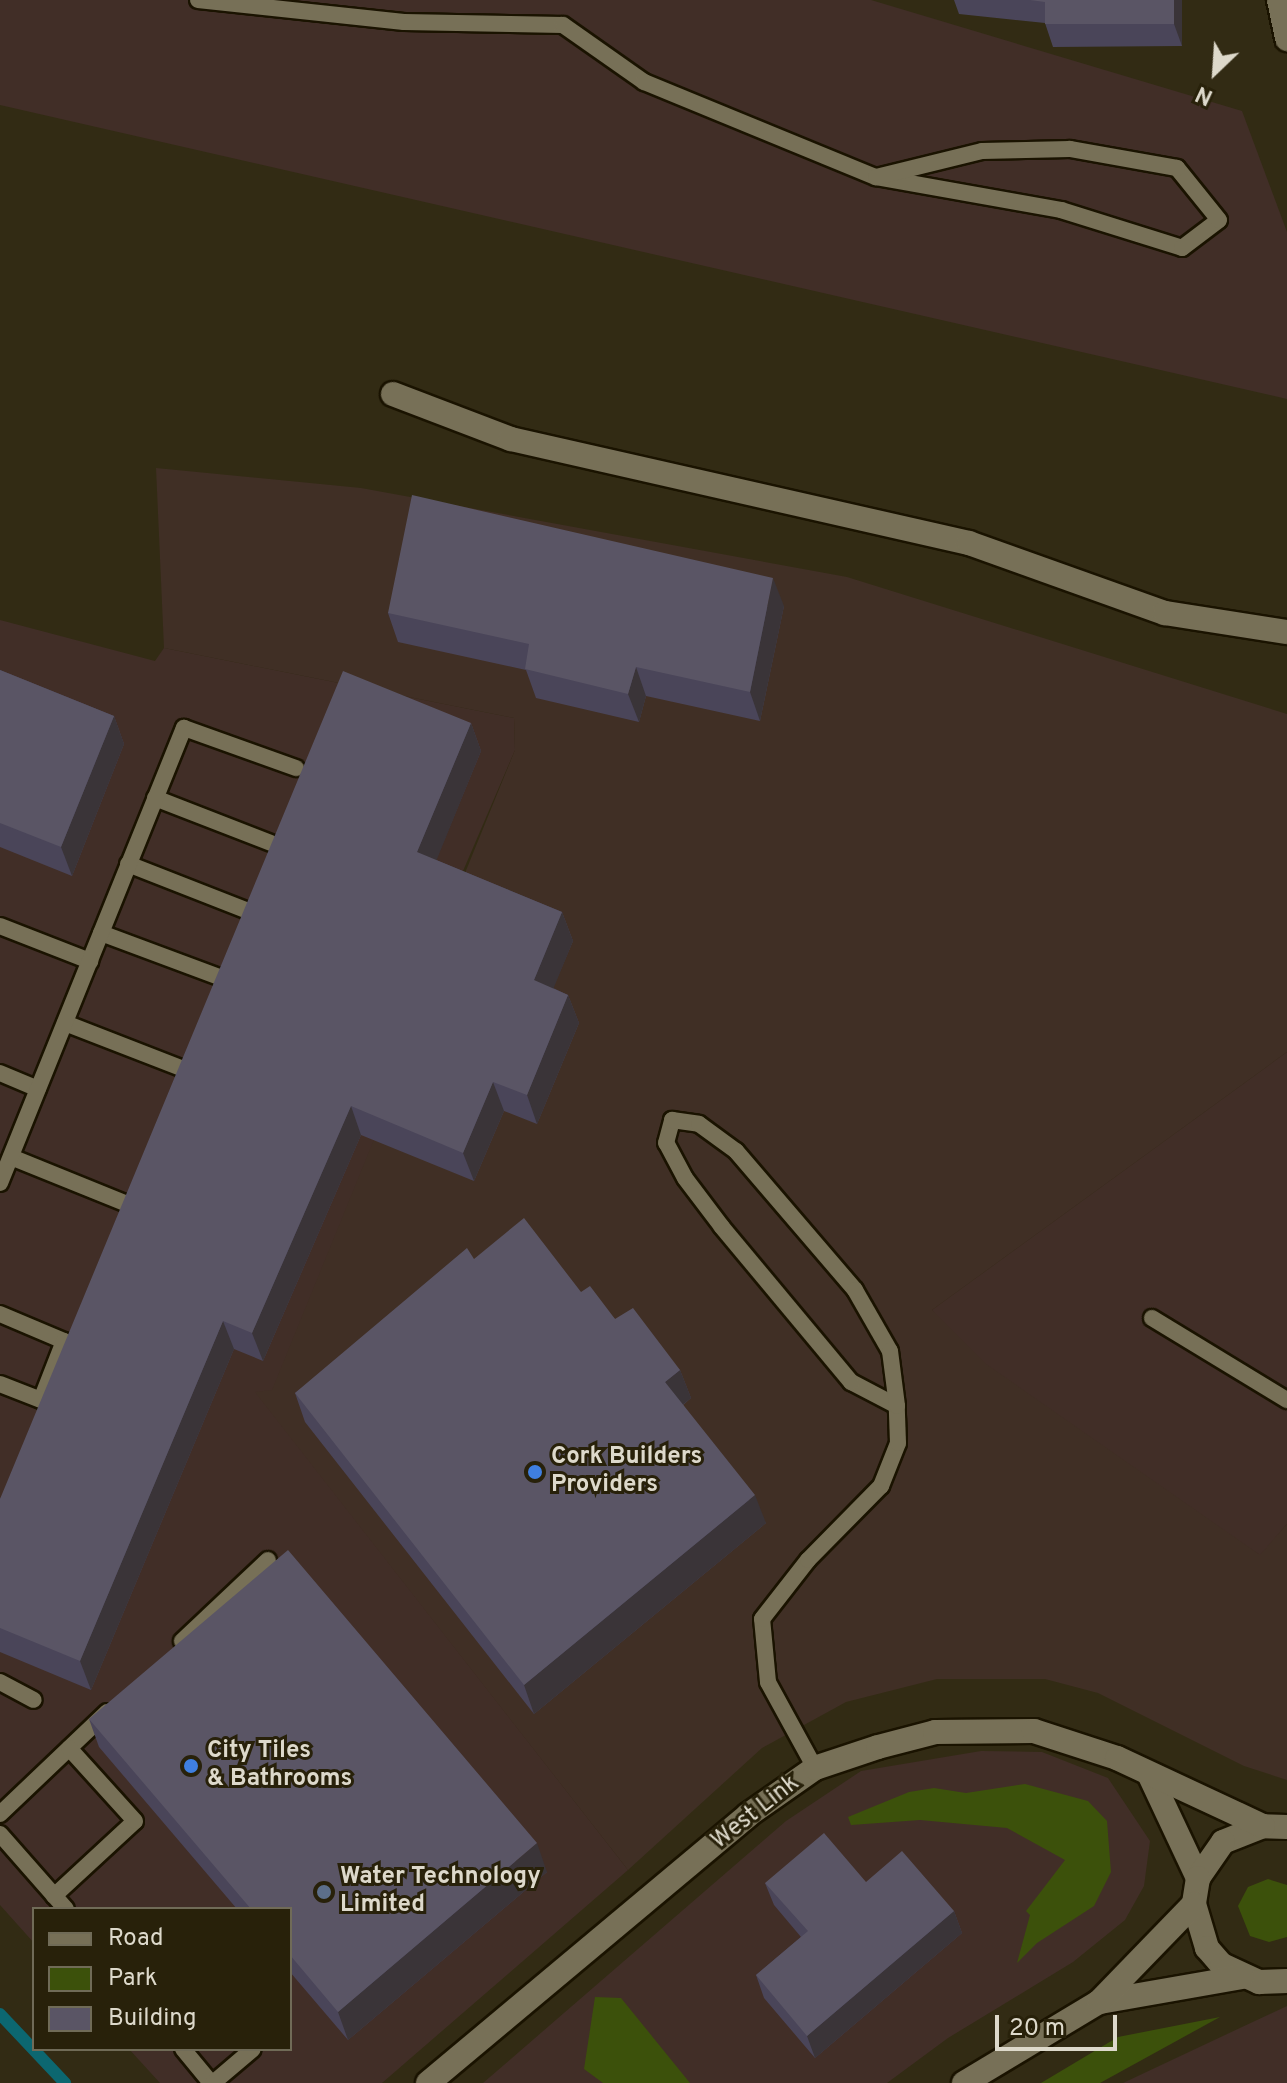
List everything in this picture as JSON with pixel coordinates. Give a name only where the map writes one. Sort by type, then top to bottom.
[{"type":"street","points":[[1279,0],[1287,39]]},
{"type":"street","points":[[393,394],[511,439],[969,543],[1165,613],[1287,632]]},
{"type":"street","name":"West Link","points":[[428,2083],[748,1815],[815,1768],[906,1739],[989,1728],[1075,1741],[1150,1776],[1275,1826]]},
{"type":"street","points":[[1150,1776],[1198,1878]]},
{"type":"street","points":[[1242,1977],[1207,1948],[1194,1904],[1198,1878],[1223,1842],[1275,1826]]},
{"type":"street","points":[[964,2083],[1099,2002],[1194,1904]]},
{"type":"street","points":[[1099,2002],[1242,1977],[1283,1985]]},
{"type":"lane","points":[[198,0],[404,22],[563,25],[644,82],[876,177],[1061,210],[1182,248],[1219,220],[1177,168],[1070,149],[982,151],[876,177]]},
{"type":"lane","points":[[0,1183],[184,728],[296,768]]},
{"type":"lane","points":[[155,798],[271,843]]},
{"type":"lane","points":[[128,864],[248,911]]},
{"type":"lane","points":[[0,926],[90,961]]},
{"type":"lane","points":[[101,933],[219,977]]},
{"type":"lane","points":[[65,1023],[181,1068]]},
{"type":"lane","points":[[0,1073],[38,1089]]},
{"type":"lane","points":[[815,1768],[768,1682],[762,1619],[808,1560],[881,1486],[898,1443],[897,1406],[890,1351],[855,1290],[736,1151],[699,1124],[672,1120],[666,1143],[685,1178],[851,1382],[897,1406]]},
{"type":"lane","points":[[11,1157],[125,1203]]},
{"type":"lane","points":[[0,1314],[64,1341],[41,1400],[0,1384]]},
{"type":"lane","points":[[1152,1318],[1287,1400]]},
{"type":"lane","points":[[169,1654],[268,1560]]},
{"type":"lane","points":[[0,1682],[34,1700]]},
{"type":"lane","points":[[0,1814],[124,1696]]},
{"type":"lane","points":[[54,1896],[135,1821],[69,1748]]},
{"type":"lane","points":[[0,1834],[64,1907]]},
{"type":"lane","points":[[185,2051],[212,2083],[251,2051]]},
{"type":"shaded area","points":[[0,0],[871,0],[1242,111],[1287,232],[1287,399],[0,105]]},
{"type":"shaded area","points":[[156,468],[361,488],[847,577],[1287,714],[1287,1052],[932,1310],[1259,1554],[1287,1524],[1287,1780],[1244,1766],[1098,1693],[1045,1679],[937,1679],[846,1702],[762,1748],[628,1870],[254,1392],[515,750],[514,718],[164,648]]},
{"type":"shaded area","points":[[0,620],[155,661],[164,648],[514,718],[515,750],[457,885],[474,894],[272,1390],[255,1392],[628,1870],[382,2083],[160,2083],[131,2051],[292,2051],[292,1907],[32,1907],[32,1941],[0,1905]]},
{"type":"shaded area","points":[[1287,1052],[1287,1524],[1260,1555],[986,1364],[932,1310]]},
{"type":"shaded area","points":[[981,1751],[1042,1752],[1108,1778],[1150,1841],[1144,1886],[1125,1920],[1073,1962],[948,2038],[887,2083],[483,2083],[786,1821],[861,1771]]},
{"type":"shaded area","points":[[1287,2006],[1287,2083],[1123,2083],[1242,2027]]},
{"type":"green space","points":[[1025,1784],[1088,1801],[1107,1821],[1111,1872],[1094,1906],[1037,1943],[1017,1963],[1030,1915],[1026,1911],[1065,1860],[1007,1828],[920,1820],[851,1825],[848,1817],[909,1792],[934,1788],[966,1793]]},
{"type":"green space","points":[[1268,1879],[1287,1885],[1287,1937],[1269,1942],[1250,1936],[1238,1906],[1248,1887]]},
{"type":"green space","points":[[595,1997],[621,1998],[690,2083],[603,2083],[584,2069]]},
{"type":"green space","points":[[1220,2017],[1100,2083],[1041,2083],[1118,2037]]},
{"type":"building","points":[[1030,0],[1174,0],[1174,24],[1045,24],[1045,2]]},
{"type":"building","points":[[412,495],[773,578],[750,692],[636,667],[628,694],[525,669],[529,644],[388,613]]},
{"type":"building","points":[[0,670],[114,716],[61,847],[0,823]]},
{"type":"building","points":[[343,671],[471,723],[417,852],[562,912],[534,980],[568,995],[527,1095],[493,1082],[463,1153],[351,1106],[252,1333],[223,1321],[80,1661],[0,1628],[0,1499]]},
{"type":"building","name":"Cork Builders Providers","points":[[524,1218],[581,1292],[590,1286],[615,1319],[633,1308],[680,1370],[665,1382],[755,1495],[524,1685],[295,1393],[467,1248],[474,1259]]},
{"type":"building","points":[[288,1550],[537,1843],[338,2012],[292,1957],[292,1907],[249,1907],[89,1719]]},
{"type":"building","points":[[824,1833],[866,1882],[902,1851],[954,1911],[807,2036],[756,1975],[808,1931],[765,1883]]},
{"type":"waterway","points":[[0,2014],[32,2048]]},
{"type":"waterway","points":[[35,2051],[65,2083]]},
{"type":"place","name":"Cork Builders Providers","points":[[535,1472]]},
{"type":"place","name":"City Tiles & Bathrooms","points":[[191,1766]]},
{"type":"place","name":"Water Technology Limited","points":[[324,1892]]}]
